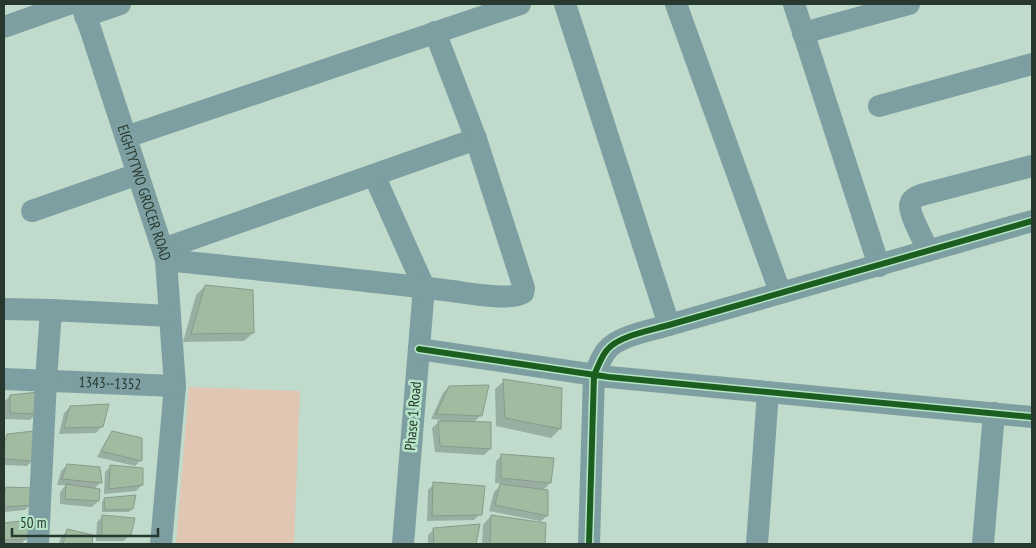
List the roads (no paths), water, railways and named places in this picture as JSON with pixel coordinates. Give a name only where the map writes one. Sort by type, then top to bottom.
[{"type":"street","points":[[4,27],[79,8],[120,4]]},
{"type":"street","points":[[126,137],[520,4]]},
{"type":"street","points":[[565,4],[669,325]]},
{"type":"street","points":[[676,4],[780,292]]},
{"type":"street","points":[[794,4],[879,266]]},
{"type":"street","points":[[803,33],[909,4]]},
{"type":"street","name":"EIGHTYTWO GROCER ROAD","points":[[79,8],[126,137],[164,255],[175,386],[161,544]]},
{"type":"street","points":[[164,255],[503,297],[523,294],[524,288],[476,139],[435,32]]},
{"type":"street","points":[[879,106],[1031,69]]},
{"type":"street","points":[[164,255],[374,175],[476,139]]},
{"type":"street","points":[[928,250],[911,212],[910,204],[914,198],[1032,166]]},
{"type":"street","points":[[32,211],[138,174]]},
{"type":"street","points":[[374,175],[424,287]]},
{"type":"street","points":[[589,544],[594,375],[606,351],[612,344],[780,292],[879,266],[928,250],[1032,221]]},
{"type":"street","name":"Phase 1 Road","points":[[402,544],[424,287]]},
{"type":"street","points":[[4,308],[170,316]]},
{"type":"street","points":[[38,544],[51,310]]},
{"type":"street","points":[[419,349],[594,375],[1032,417]]},
{"type":"street","name":"1343--1352","points":[[4,379],[175,386]]},
{"type":"street","points":[[757,544],[768,392]]},
{"type":"street","points":[[983,544],[994,413]]}]
